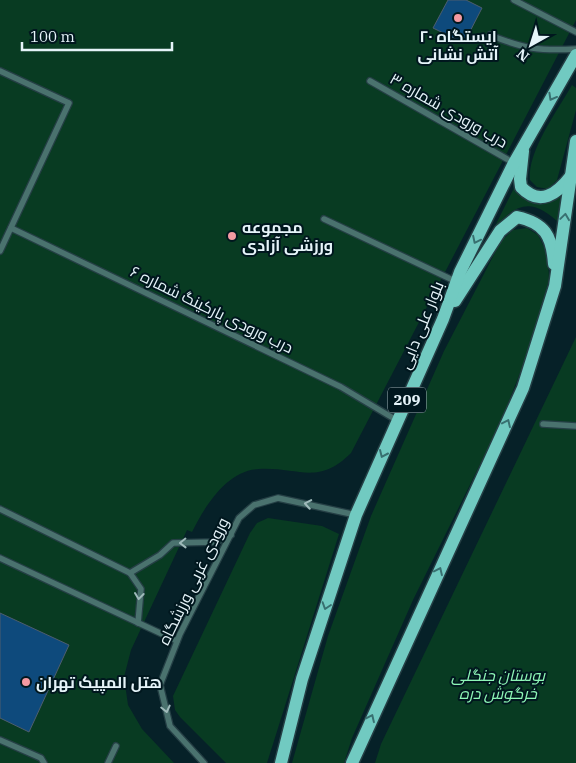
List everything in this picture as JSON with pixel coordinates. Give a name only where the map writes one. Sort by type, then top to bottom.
[{"type":"main road","name":"بلوار علی دایی","points":[[281,763],[302,679],[356,515],[443,319],[457,282],[514,163],[576,55]]},
{"type":"main road","points":[[352,763],[523,388],[555,286],[576,141]]},
{"type":"main road","points":[[523,149],[521,187],[533,196],[549,197],[557,192],[571,175]]},
{"type":"main road","points":[[443,319],[500,231],[517,217],[528,219],[542,228],[550,238],[555,286]]},
{"type":"lane","points":[[514,0],[576,32]]},
{"type":"lane","points":[[490,35],[514,45],[541,51],[576,49]]},
{"type":"lane","points":[[0,71],[69,103],[0,251]]},
{"type":"lane","name":"درب ورودی شماره ۳","points":[[370,81],[514,163]]},
{"type":"lane","points":[[324,220],[457,282]]},
{"type":"lane","name":"درب ورودی پارکینگ شماره ۶","points":[[11,228],[341,387],[398,421]]},
{"type":"lane","points":[[544,424],[576,426]]},
{"type":"lane","name":"ورودی غربی ورزشگاه","points":[[204,763],[170,726],[160,685],[177,641],[239,518],[254,505],[278,498],[356,515]]},
{"type":"lane","points":[[0,509],[130,573],[160,556],[173,543],[215,542],[231,535]]},
{"type":"lane","points":[[0,558],[177,641]]},
{"type":"lane","name":"ورودی غربی ورزشگاه","points":[[130,573],[141,589],[138,623]]},
{"type":"lane","points":[[0,740],[40,758],[44,763]]},
{"type":"lane","points":[[108,763],[116,746]]},
{"type":"green space","name":"مجموعه ورزشی آزادی","points":[[0,0],[576,0],[576,20],[351,453],[339,463],[318,472],[308,473],[273,469],[247,471],[237,476],[218,491],[203,511],[192,532],[187,530],[131,650],[124,677],[128,705],[142,729],[174,763],[0,763]]},
{"type":"green space","points":[[572,85],[576,88],[576,110],[557,180],[548,189],[537,187],[530,180],[533,156],[545,131]]},
{"type":"green space","points":[[516,184],[519,191],[563,192],[562,226],[544,211],[527,206],[511,212],[494,228]]},
{"type":"green space","points":[[527,228],[538,235],[548,255],[549,280],[531,345],[500,424],[413,600],[352,738],[344,763],[292,763],[328,636],[371,516],[444,351],[501,241],[513,230]]},
{"type":"green space","name":"بوستان جنگلی خرگوش دره","points":[[576,337],[576,763],[375,763],[381,744]]},
{"type":"green space","points":[[268,518],[322,526],[339,534],[267,763],[226,763],[180,717],[175,710],[173,696],[250,533],[257,523]]},
{"type":"building","points":[[448,0],[466,0],[482,8],[464,43],[433,28]]},
{"type":"building","name":"هتل المپیک تهران","points":[[0,613],[69,645],[29,732],[0,718]]},
{"type":"place","name":"ایستگاه ۲۰ آتش نشانی","points":[[458,18]]},
{"type":"place","name":"مجموعه ورزشی آزادی","points":[[232,236]]},
{"type":"place","name":"هتل المپیک تهران","points":[[26,682]]}]
